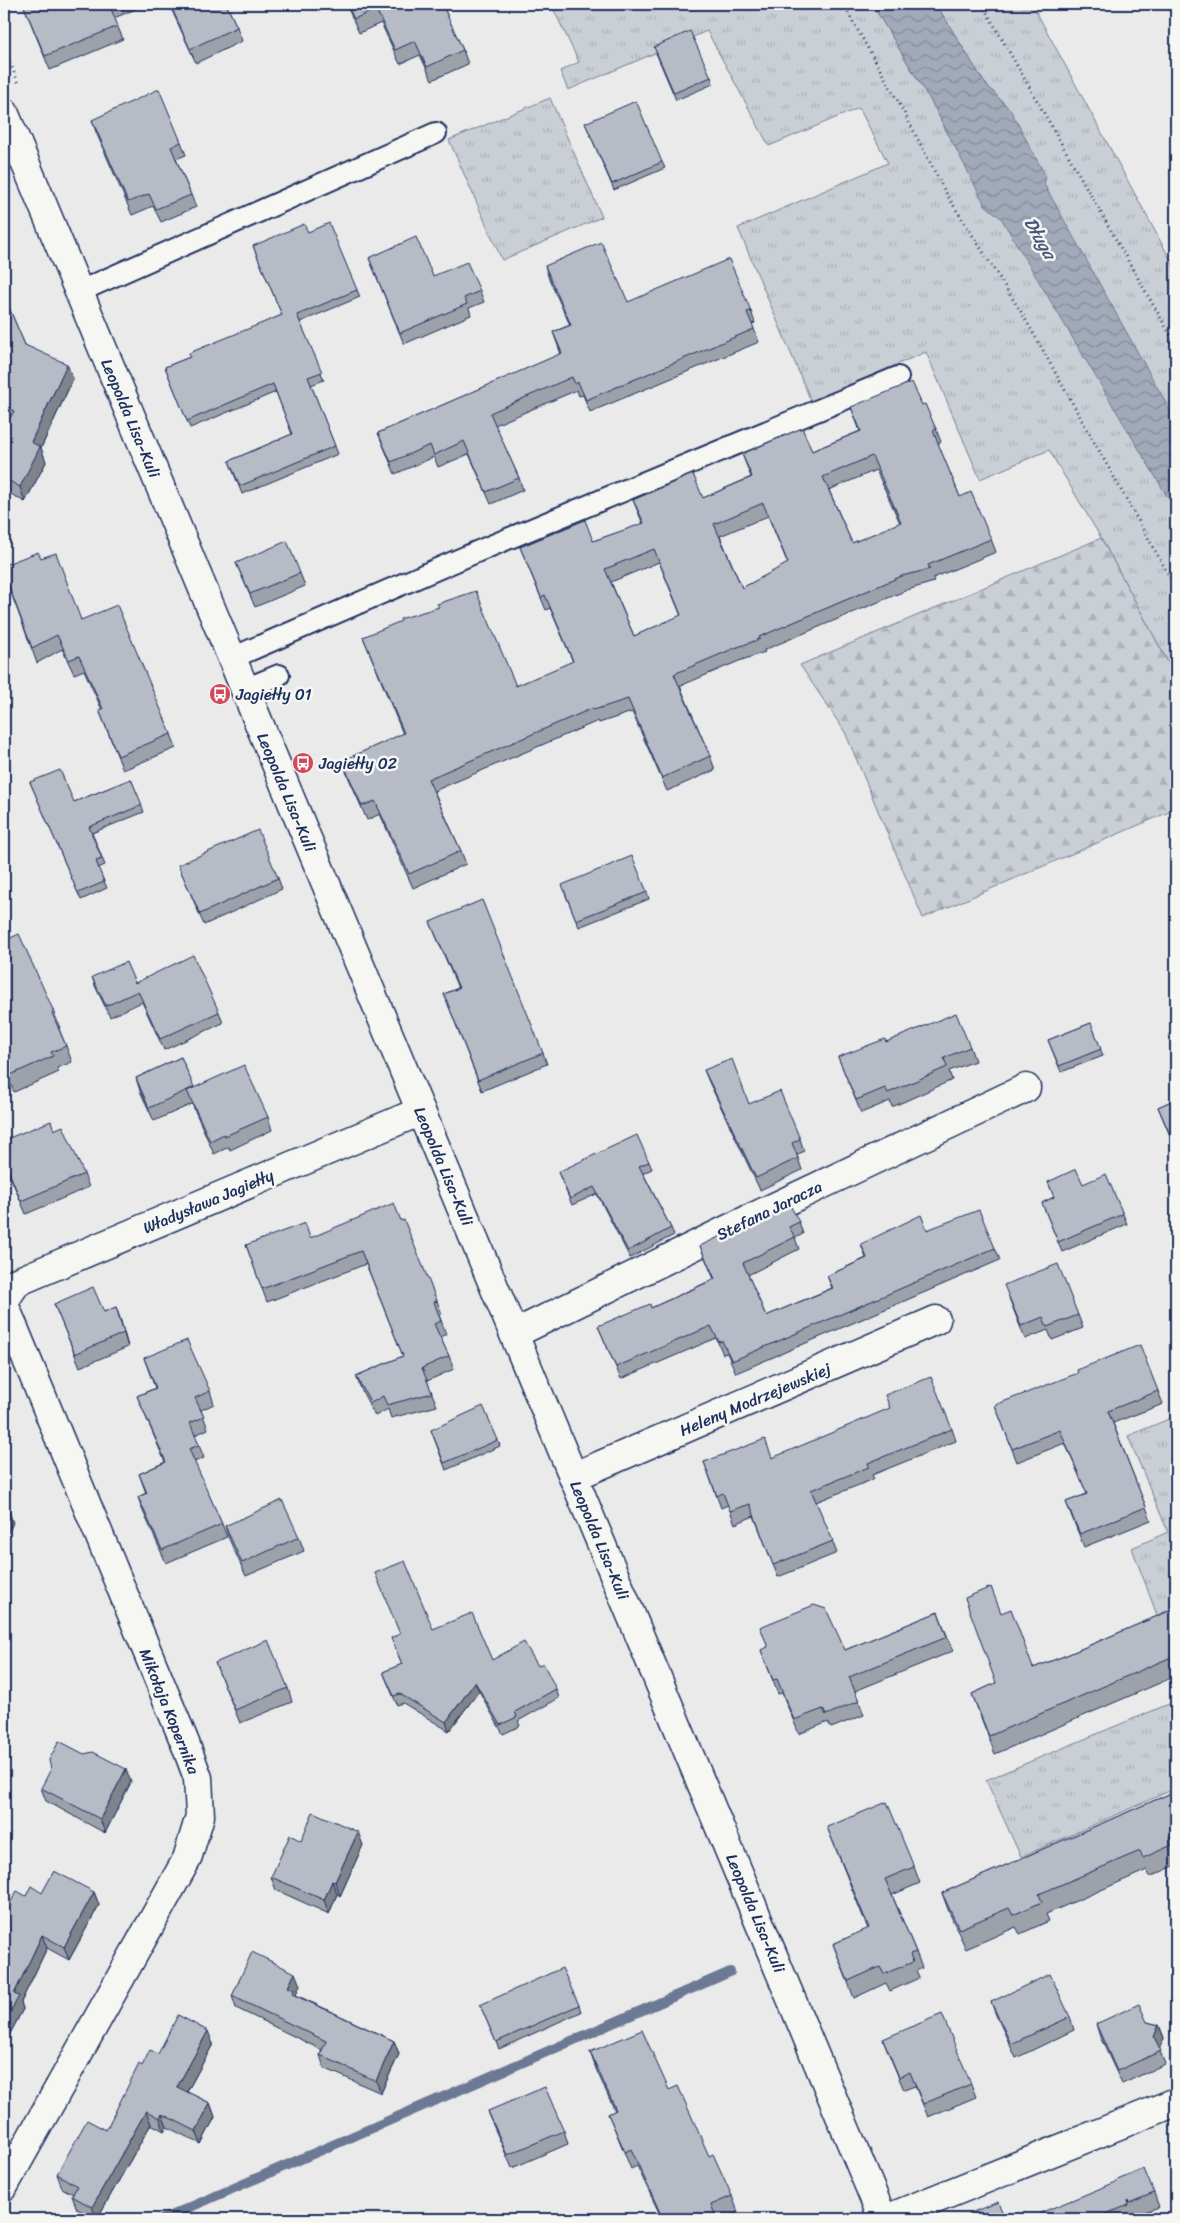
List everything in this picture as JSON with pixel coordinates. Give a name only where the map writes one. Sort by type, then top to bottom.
[{"type":"street","name":"Leopolda Lisa-Kuli","points":[[4,112],[885,2219]]},
{"type":"street","name":"Stefana Jaracza","points":[[514,1334],[749,1219],[1026,1088]]},
{"type":"street","name":"Władysława Jagiełły","points":[[4,1302],[17,1282],[421,1111]]},
{"type":"street","name":"Mikołaja Kopernika","points":[[4,1302],[185,1743],[198,1778],[200,1816],[187,1859],[4,2186]]},
{"type":"street","name":"Heleny Modrzejewskiej","points":[[574,1477],[936,1320]]},
{"type":"street","points":[[885,2219],[1176,2102]]},
{"type":"lane","points":[[78,292],[436,133]]},
{"type":"lane","points":[[232,658],[481,550],[898,377]]},
{"type":"lane","points":[[245,689],[279,675]]},
{"type":"path","points":[[843,4],[899,102],[947,195],[1023,316],[1176,588]]},
{"type":"path","points":[[982,4],[1176,345]]},
{"type":"green space","points":[[551,4],[872,4],[935,108],[951,141],[1011,111],[984,82],[936,4],[1032,4],[1176,270],[1176,677],[1101,538],[1049,450],[980,479],[926,352],[811,401],[738,228],[888,163],[859,108],[769,146],[707,31],[568,90],[560,71],[579,62]]},
{"type":"green space","points":[[550,98],[602,217],[502,260],[449,140]]},
{"type":"green space","points":[[1101,538],[1176,677],[1176,809],[923,918],[845,732],[800,665]]},
{"type":"green space","points":[[1176,1416],[1176,1607],[1157,1615],[1132,1548],[1168,1532],[1128,1436]]},
{"type":"green space","points":[[1176,1701],[1176,1788],[1021,1857],[986,1780]]},
{"type":"water","name":"Długa","points":[[872,4],[936,4],[984,82],[1011,111],[1046,177],[1044,184],[1176,421],[1176,511],[1001,218],[985,205],[935,108]]},
{"type":"building","points":[[23,4],[109,4],[118,26],[45,56]]},
{"type":"building","points":[[170,4],[226,4],[237,27],[190,49]]},
{"type":"building","points":[[347,4],[442,4],[463,50],[427,67],[415,41],[395,50],[376,9],[354,19]]},
{"type":"building","points":[[690,31],[711,77],[674,93],[654,47]]},
{"type":"building","points":[[159,89],[181,142],[171,147],[191,195],[156,209],[149,194],[128,202],[92,120]]},
{"type":"building","points":[[636,101],[662,162],[612,184],[585,123]]},
{"type":"building","points":[[329,223],[357,290],[297,315],[322,372],[308,377],[335,446],[240,486],[229,461],[292,434],[273,384],[187,421],[165,367],[190,357],[189,353],[282,315],[253,246],[304,224],[308,232]]},
{"type":"building","points":[[416,237],[433,276],[467,262],[480,291],[464,298],[467,304],[400,333],[369,258]]},
{"type":"building","points":[[601,242],[628,302],[729,259],[751,311],[747,312],[754,329],[586,400],[578,382],[575,384],[572,377],[490,413],[519,478],[486,492],[464,441],[434,455],[430,445],[391,462],[378,433],[562,353],[553,332],[571,325],[545,266]]},
{"type":"building","points":[[4,296],[25,345],[67,364],[31,442],[40,447],[20,487],[4,478],[4,429],[14,411],[4,406]]},
{"type":"building","points":[[912,382],[922,405],[925,404],[936,429],[933,431],[960,497],[971,492],[991,539],[928,565],[930,569],[902,576],[759,637],[760,639],[674,674],[710,756],[662,778],[628,699],[594,710],[593,708],[428,779],[461,851],[409,874],[375,801],[362,806],[342,761],[404,733],[363,637],[401,621],[400,619],[439,607],[437,604],[476,591],[516,686],[573,661],[545,595],[541,597],[520,547],[585,520],[593,541],[644,523],[633,500],[693,474],[703,498],[752,477],[742,454],[802,428],[812,451],[861,431],[851,407]],"holes":[[[872,456],[901,522],[852,543],[823,477]],[[763,503],[788,563],[742,588],[714,524]],[[654,549],[681,615],[634,636],[605,569]]]},
{"type":"building","points":[[287,541],[300,573],[250,594],[236,563]]},
{"type":"building","points":[[38,552],[41,558],[56,553],[81,620],[117,605],[171,734],[118,756],[99,710],[103,709],[79,656],[69,660],[57,635],[32,648],[4,573],[4,565]]},
{"type":"building","points":[[60,770],[74,802],[131,779],[142,805],[89,827],[102,859],[96,861],[104,882],[78,893],[30,782]]},
{"type":"building","points":[[258,830],[278,878],[200,914],[178,865]]},
{"type":"building","points":[[632,856],[647,892],[576,920],[562,885]]},
{"type":"building","points":[[482,900],[543,1053],[478,1080],[444,994],[459,988],[430,922]]},
{"type":"building","points":[[19,934],[54,1012],[52,1013],[66,1046],[51,1052],[53,1056],[8,1076],[4,1066],[4,941]]},
{"type":"building","points":[[193,955],[219,1012],[160,1039],[138,991],[106,1006],[92,977],[126,962],[135,983]]},
{"type":"building","points":[[956,1013],[970,1047],[944,1058],[947,1067],[888,1093],[885,1088],[856,1100],[838,1057],[885,1039],[886,1042]]},
{"type":"building","points":[[1091,1023],[1101,1049],[1059,1066],[1048,1040]]},
{"type":"building","points":[[181,1057],[194,1087],[149,1108],[136,1078]]},
{"type":"building","points":[[732,1059],[749,1104],[780,1091],[800,1139],[792,1143],[798,1158],[756,1178],[704,1070]]},
{"type":"building","points":[[244,1065],[268,1117],[210,1141],[187,1091]]},
{"type":"building","points":[[1176,1099],[1176,1148],[1158,1107]]},
{"type":"building","points":[[51,1121],[54,1130],[63,1126],[84,1174],[21,1201],[4,1160],[4,1140]]},
{"type":"building","points":[[637,1135],[649,1162],[639,1166],[671,1228],[628,1251],[594,1187],[570,1199],[558,1172]]},
{"type":"building","points":[[1076,1169],[1083,1184],[1106,1174],[1123,1214],[1058,1242],[1042,1203],[1054,1197],[1048,1182]]},
{"type":"building","points":[[394,1203],[401,1221],[404,1220],[437,1301],[434,1302],[441,1321],[434,1324],[449,1356],[422,1368],[432,1393],[387,1405],[383,1396],[371,1403],[356,1376],[403,1356],[361,1251],[262,1289],[246,1245],[305,1223],[310,1238]]},
{"type":"building","points":[[789,1203],[799,1222],[789,1227],[795,1237],[743,1263],[766,1316],[833,1288],[827,1276],[867,1258],[861,1244],[921,1215],[927,1230],[979,1210],[995,1248],[732,1361],[722,1341],[719,1342],[711,1326],[616,1367],[598,1326],[650,1304],[651,1308],[715,1279],[700,1246]]},
{"type":"building","points":[[1058,1264],[1078,1315],[1047,1327],[1043,1317],[1021,1326],[1004,1285]]},
{"type":"building","points":[[93,1287],[104,1312],[116,1307],[124,1333],[75,1354],[54,1304]]},
{"type":"building","points":[[187,1340],[210,1391],[195,1398],[204,1417],[190,1423],[199,1445],[189,1449],[222,1524],[162,1550],[138,1497],[147,1493],[139,1474],[166,1462],[137,1396],[156,1388],[144,1358]]},
{"type":"building","points":[[1140,1345],[1158,1391],[1108,1411],[1146,1507],[1080,1534],[1066,1502],[1087,1494],[1060,1430],[1012,1449],[995,1405],[1078,1373],[1077,1370]]},
{"type":"building","points":[[931,1377],[952,1429],[868,1463],[869,1467],[811,1490],[833,1541],[773,1565],[750,1504],[730,1511],[723,1493],[717,1496],[704,1462],[765,1439],[772,1458],[890,1408],[885,1395]]},
{"type":"building","points":[[483,1406],[498,1440],[444,1463],[431,1430]]},
{"type":"building","points":[[282,1500],[299,1537],[242,1563],[225,1526]]},
{"type":"building","points":[[4,1506],[8,1508],[4,1516]]},
{"type":"building","points":[[405,1561],[433,1629],[472,1613],[492,1660],[524,1642],[538,1666],[543,1663],[556,1689],[515,1712],[517,1717],[500,1725],[475,1682],[446,1722],[400,1694],[394,1696],[383,1672],[402,1664],[391,1638],[400,1634],[375,1573]]},
{"type":"building","points":[[991,1587],[1001,1613],[1011,1609],[1033,1668],[1176,1608],[1176,1655],[989,1736],[972,1694],[996,1683],[965,1598]]},
{"type":"building","points":[[814,1605],[826,1609],[845,1650],[938,1612],[947,1637],[849,1677],[859,1701],[826,1715],[823,1709],[794,1720],[777,1679],[773,1680],[761,1650],[768,1647],[760,1627]]},
{"type":"building","points":[[268,1640],[288,1688],[235,1710],[215,1663]]},
{"type":"building","points":[[59,1741],[84,1754],[93,1752],[126,1769],[100,1819],[41,1788],[51,1769],[49,1760]]},
{"type":"building","points":[[1176,1791],[1176,1835],[1169,1838],[1172,1845],[1143,1858],[1140,1851],[1039,1894],[1042,1902],[1013,1915],[1009,1908],[959,1929],[942,1893]]},
{"type":"building","points":[[887,1802],[914,1867],[885,1879],[916,1952],[910,1954],[913,1962],[884,1974],[880,1967],[848,1981],[833,1944],[869,1928],[827,1827]]},
{"type":"building","points":[[313,1812],[358,1832],[335,1882],[332,1881],[324,1900],[271,1877],[290,1835],[301,1841]]},
{"type":"building","points":[[54,1871],[94,1892],[64,1947],[42,1935],[14,1994],[19,1996],[4,2024],[4,1914],[17,1891],[26,1896],[31,1886],[42,1893]]},
{"type":"building","points":[[252,1952],[295,1973],[288,1987],[294,1990],[292,1994],[394,2041],[376,2081],[320,2055],[326,2041],[232,1996]]},
{"type":"building","points":[[562,1968],[579,2005],[496,2042],[480,2005]]},
{"type":"building","points":[[1050,1974],[1070,2017],[1011,2044],[991,2002]]},
{"type":"building","points":[[1139,2004],[1147,2022],[1159,2025],[1154,2037],[1161,2051],[1117,2071],[1096,2024]]},
{"type":"building","points":[[942,2014],[971,2084],[923,2104],[910,2072],[899,2077],[883,2039]]},
{"type":"building","points":[[178,2015],[208,2031],[177,2087],[210,2103],[196,2131],[162,2114],[160,2118],[146,2111],[92,2207],[72,2196],[77,2186],[57,2174],[87,2120],[106,2130],[139,2064],[142,2066],[150,2050],[158,2054]]},
{"type":"building","points":[[642,2030],[669,2090],[678,2086],[709,2156],[713,2154],[732,2196],[711,2205],[717,2219],[663,2219],[631,2149],[625,2152],[608,2114],[616,2110],[590,2052]]},
{"type":"building","points":[[545,2087],[564,2131],[507,2155],[488,2111]]},
{"type":"building","points":[[1144,2169],[1154,2193],[1129,2203],[1128,2200],[1129,2205],[1092,2219],[1042,2219],[1040,2213]]},
{"type":"building","points":[[998,2202],[1005,2219],[970,2219],[968,2214]]},
{"type":"waterway","points":[[163,2219],[730,1972]]},
{"type":"place","name":"Jagiełły 01","points":[[220,694]]},
{"type":"place","name":"Jagiełły 02","points":[[303,763]]}]
